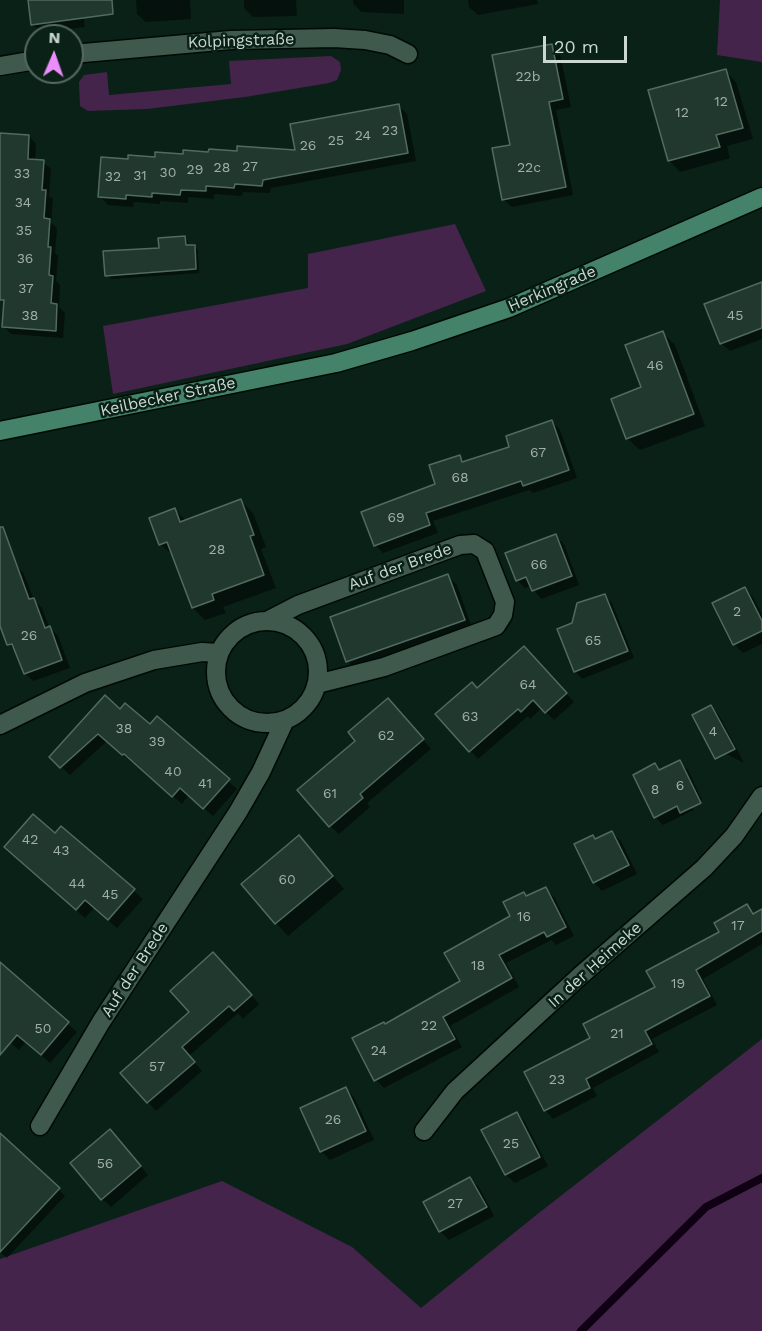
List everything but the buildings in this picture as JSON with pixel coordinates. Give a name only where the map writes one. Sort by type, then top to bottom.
[{"type":"main road","name":"Herkingrade","points":[[336,363],[412,341],[509,308],[762,197]]},
{"type":"main road","name":"Keilbecker Straße","points":[[0,431],[336,363]]},
{"type":"street","name":"Kolpingstraße","points":[[84,53],[231,40],[334,38],[365,40],[390,45],[408,54]]},
{"type":"street","points":[[0,66],[24,62]]},
{"type":"street","name":"Auf der Brede","points":[[40,1126],[101,1022],[238,812],[261,772],[285,720],[305,705],[317,684],[384,667],[496,626],[503,615],[506,602],[485,551],[474,544],[460,545],[298,605],[267,621],[242,627],[229,637],[218,653]]},
{"type":"street","points":[[267,621],[283,623],[304,636],[316,658],[317,684]]},
{"type":"street","points":[[0,725],[104,676],[154,660],[202,652],[218,653],[215,674],[217,686],[229,707],[249,720],[261,723],[285,720]]},
{"type":"street","name":"In der Heimeke","points":[[424,1131],[455,1091],[580,976],[704,868],[734,836],[762,796]]},
{"type":"shaded area","points":[[720,0],[762,0],[762,62],[717,55]]},
{"type":"shaded area","points":[[331,56],[340,62],[341,70],[337,80],[329,83],[245,97],[147,109],[88,111],[80,106],[79,84],[84,84],[84,75],[107,72],[109,95],[231,84],[229,61]]},
{"type":"shaded area","points":[[455,224],[486,291],[347,344],[113,394],[103,326],[308,288],[308,254]]},
{"type":"shaded area","points":[[762,1039],[762,1331],[0,1331],[0,1259],[222,1181],[352,1247],[421,1308]]},
{"type":"waterway","points":[[581,1331],[706,1207],[762,1178]]}]
